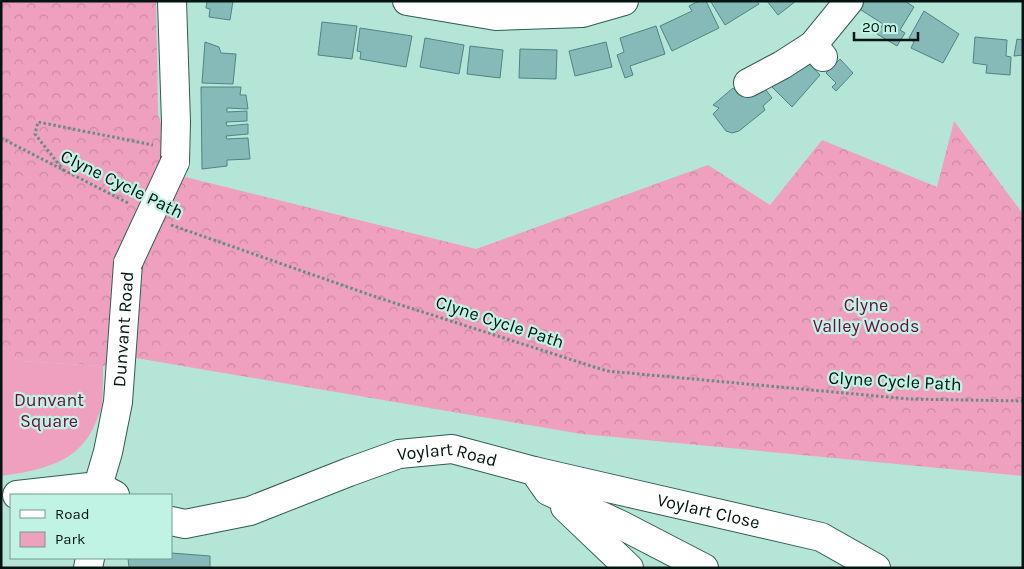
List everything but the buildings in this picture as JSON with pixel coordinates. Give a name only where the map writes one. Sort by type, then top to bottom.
[{"type":"street","name":"Dunvant Road","points":[[103,492],[108,452],[118,402],[128,263],[168,154],[176,122],[172,1]]},
{"type":"street","points":[[413,2],[496,16],[582,13],[624,1]]},
{"type":"street","points":[[748,82],[782,65],[818,51],[849,1]]},
{"type":"street","name":"Voylart Road","points":[[172,522],[185,524],[250,511],[399,454],[452,449],[541,481],[704,568]]},
{"type":"street","points":[[541,481],[629,568]]},
{"type":"street","name":"Voylart Close","points":[[541,481],[821,537],[876,568]]},
{"type":"street","points":[[46,494],[103,492]]},
{"type":"path","points":[[65,172],[35,134],[38,122],[168,154]]},
{"type":"path","name":"Clyne Cycle Path","points":[[1,138],[137,208]]},
{"type":"path","name":"Clyne Cycle Path","points":[[163,221],[379,298],[607,371],[909,399],[1023,401]]},
{"type":"green space","name":"Clyne Valley Woods","points":[[1,1],[156,1],[158,115],[181,176],[476,249],[708,165],[770,205],[822,140],[937,187],[954,121],[1023,214],[1023,476],[582,434],[136,358],[103,366],[21,361],[1,346]]},
{"type":"green space","name":"Dunvant Square","points":[[1,346],[21,361],[103,366],[103,395],[101,409],[89,436],[69,456],[44,467],[1,476]]}]
